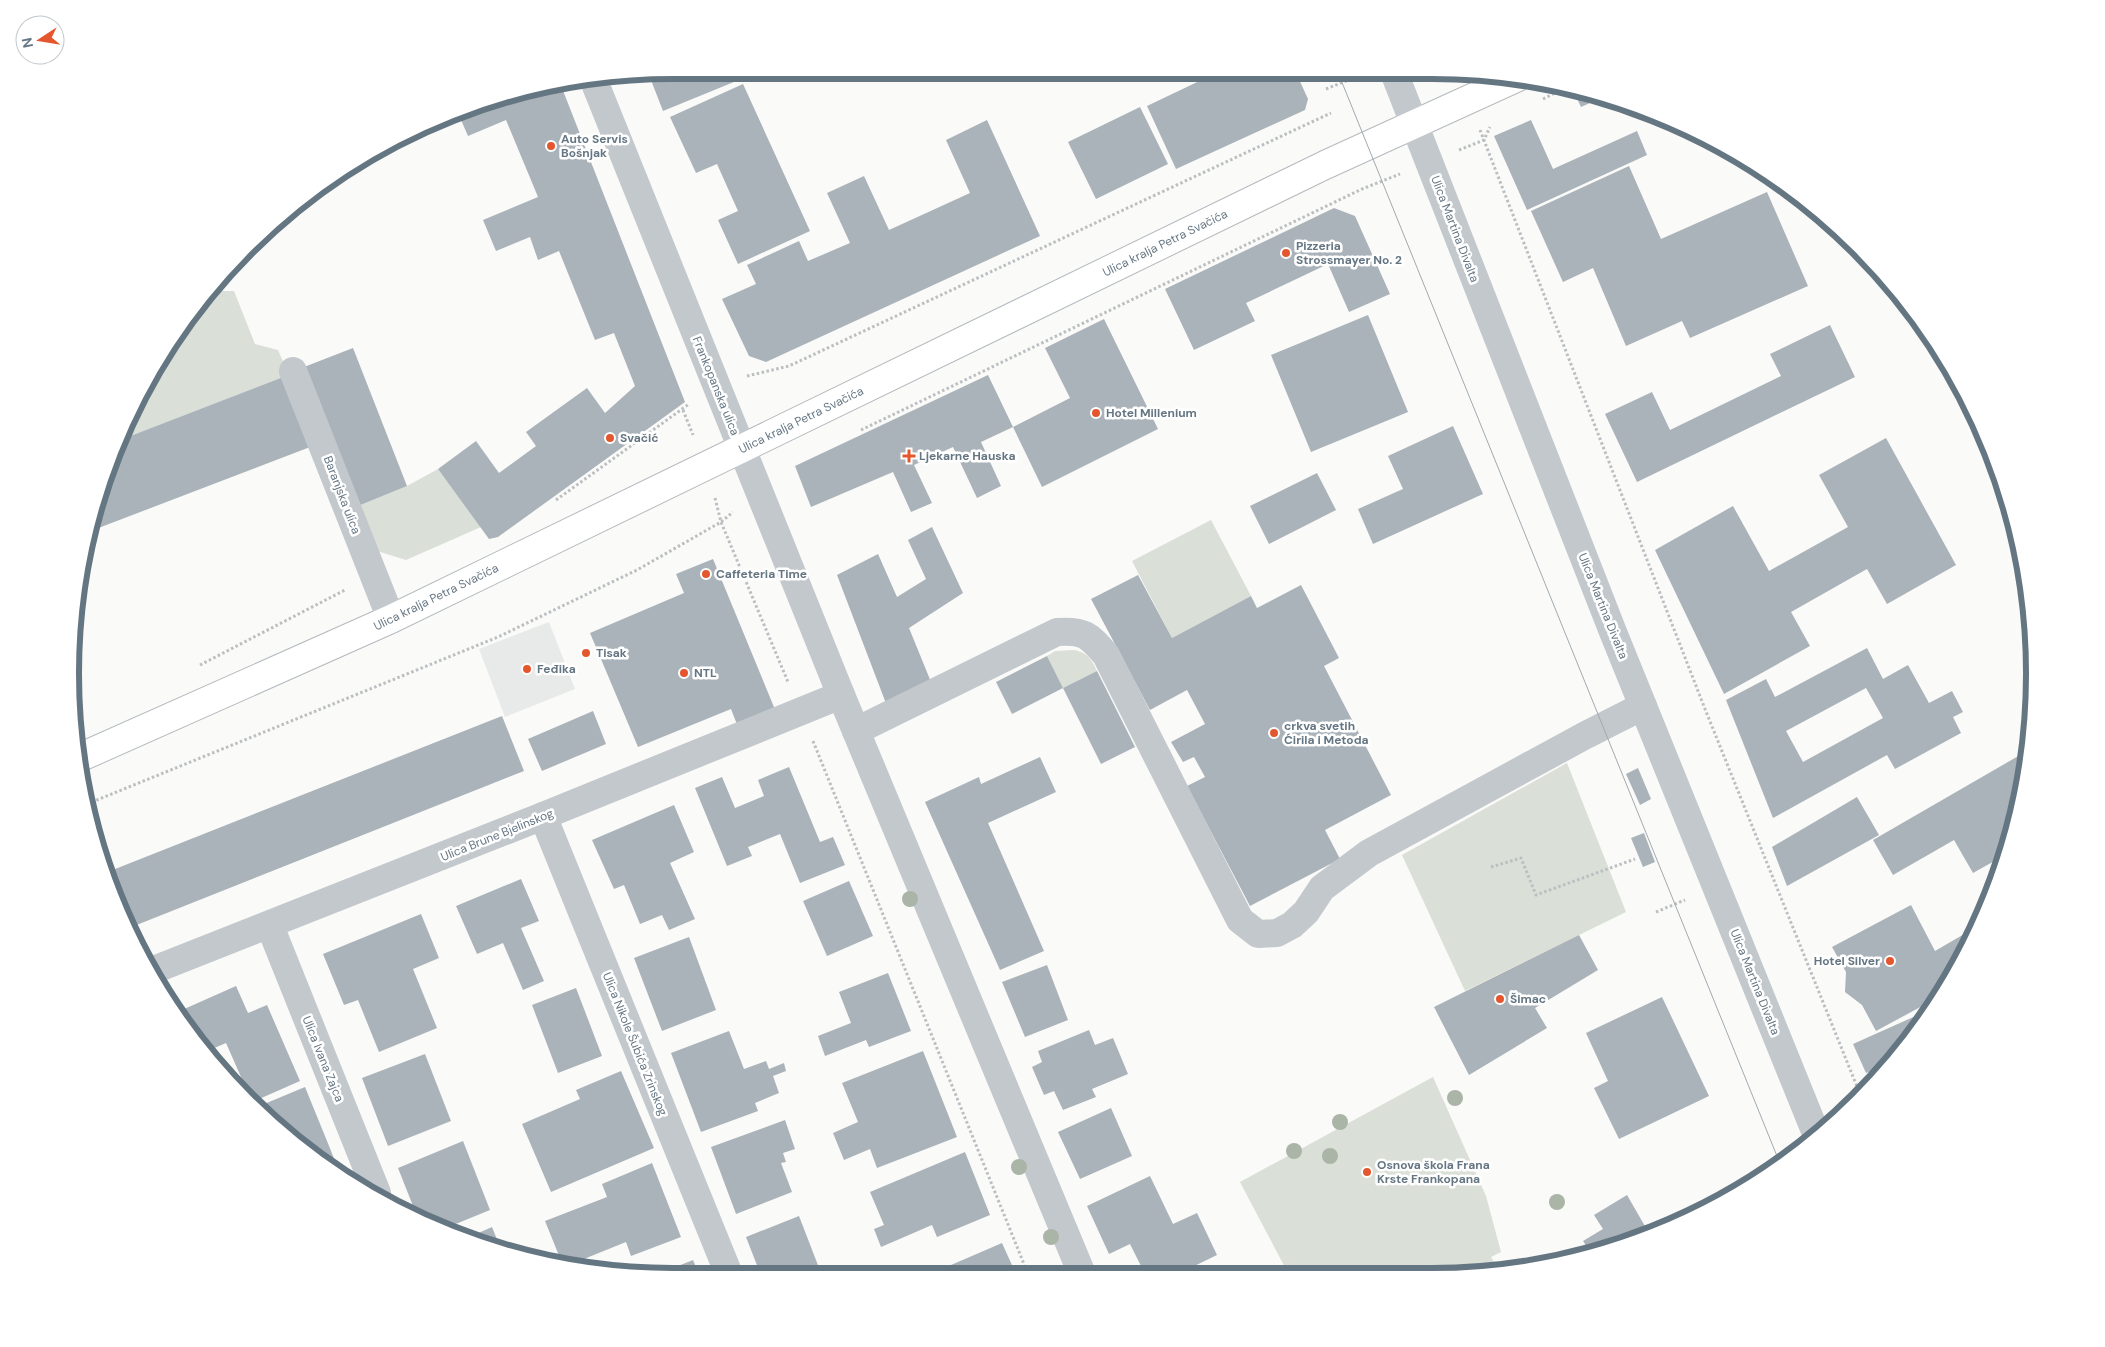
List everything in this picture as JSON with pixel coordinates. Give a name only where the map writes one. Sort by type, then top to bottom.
[{"type":"main road","name":"Ulica kralja Petra Svačića","points":[[85,755],[391,620],[742,448],[1414,124],[1504,83]]},
{"type":"street","name":"Ulica Martina Divalta","points":[[1397,79],[1643,706],[1814,1129]]},
{"type":"street","name":"Frankopanska ulica","points":[[595,84],[841,695],[1080,1268]]},
{"type":"street","name":"Baranjska ulica","points":[[293,371],[391,620]]},
{"type":"street","points":[[856,730],[1057,632],[1077,631],[1091,637],[1106,655],[1240,920],[1258,934],[1276,933],[1292,925],[1306,912],[1322,888],[1369,853],[1643,706]]},
{"type":"street","name":"Ulica Brune Bjelinskog","points":[[157,969],[270,926],[801,713],[841,695]]},
{"type":"street","name":"Ulica Nikole Šubića Zrinskog","points":[[543,816],[726,1268]]},
{"type":"street","name":"Ulica Ivana Zajca","points":[[270,926],[375,1188]]},
{"type":"path","points":[[1326,89],[1351,79]]},
{"type":"path","points":[[1536,102],[1557,92]]},
{"type":"path","points":[[1467,100],[1705,709],[1858,1088]]},
{"type":"path","points":[[1362,189],[1484,140],[1491,124]]},
{"type":"path","points":[[682,410],[706,466],[721,522],[801,713],[1026,1268]]},
{"type":"path","points":[[1491,867],[1522,858],[1536,895],[1635,859]]},
{"type":"path","points":[[1656,912],[1685,900]]},
{"type":"shaded area","points":[[218,291],[234,291],[255,344],[278,350],[288,373],[291,374],[128,437],[158,376],[179,343]]},
{"type":"shaded area","points":[[438,469],[481,527],[406,560],[374,550],[358,506],[407,486]]},
{"type":"shaded area","points":[[1211,520],[1251,596],[1172,638],[1132,561]]},
{"type":"shaded area","name":"Feđika","points":[[549,622],[575,689],[505,717],[479,649]]},
{"type":"shaded area","points":[[1074,650],[1088,657],[1097,671],[1063,688],[1047,656],[1055,651]]},
{"type":"shaded area","points":[[1567,763],[1626,912],[1465,991],[1402,855]]},
{"type":"shaded area","name":"Osnova škola Frana Krste Frankopana","points":[[1433,1077],[1486,1196],[1501,1252],[1491,1257],[1495,1264],[1470,1267],[1285,1268],[1240,1182]]},
{"type":"building","points":[[741,79],[663,111],[651,80]]},
{"type":"building","points":[[1204,79],[1299,79],[1308,99],[1305,110],[1176,169],[1147,106]]},
{"type":"building","points":[[743,84],[810,231],[738,264],[718,220],[738,211],[717,164],[696,173],[670,117]]},
{"type":"building","points":[[562,89],[685,402],[498,537],[489,539],[438,469],[476,441],[499,473],[536,446],[526,432],[587,388],[605,413],[635,386],[614,333],[595,340],[559,251],[538,260],[530,237],[496,251],[483,220],[538,197],[506,120],[468,136],[460,118],[520,99]]},
{"type":"building","points":[[1576,97],[1593,101],[1581,107]]},
{"type":"building","points":[[1140,107],[1168,164],[1096,199],[1068,142]]},
{"type":"building","points":[[987,120],[1040,236],[766,362],[749,356],[722,299],[756,284],[747,265],[799,241],[808,261],[850,243],[827,193],[864,176],[889,230],[970,193],[946,140]]},
{"type":"building","points":[[1531,120],[1553,169],[1637,131],[1647,155],[1527,210],[1494,136]]},
{"type":"building","points":[[1629,166],[1661,239],[1767,192],[1808,286],[1690,338],[1682,321],[1626,346],[1593,268],[1563,282],[1531,211]]},
{"type":"building","points":[[1334,208],[1355,216],[1390,294],[1349,312],[1328,264],[1246,303],[1255,321],[1194,350],[1165,289]]},
{"type":"building","points":[[1368,315],[1408,412],[1311,452],[1271,355]]},
{"type":"building","name":"Hotel Millenium","points":[[1104,319],[1158,429],[1042,487],[1013,427],[1070,398],[1045,348]]},
{"type":"building","points":[[1830,325],[1855,377],[1637,482],[1605,414],[1652,392],[1670,430],[1781,376],[1770,354]]},
{"type":"building","points":[[353,348],[407,486],[358,506],[304,367]]},
{"type":"building","points":[[291,374],[318,444],[97,529],[110,482],[128,437]]},
{"type":"building","points":[[988,375],[1013,427],[981,442],[1001,486],[977,498],[953,447],[914,465],[932,503],[911,512],[893,472],[811,507],[795,466]]},
{"type":"building","points":[[1453,426],[1483,494],[1373,544],[1358,509],[1403,489],[1388,456]]},
{"type":"building","points":[[1886,438],[1956,565],[1887,604],[1867,569],[1791,612],[1810,646],[1724,694],[1655,550],[1733,506],[1769,571],[1848,527],[1819,475]]},
{"type":"building","points":[[1317,473],[1336,510],[1269,544],[1250,506]]},
{"type":"building","points":[[932,527],[963,593],[909,628],[931,682],[887,706],[837,575],[878,554],[897,597],[926,579],[908,540]]},
{"type":"building","name":"NTL","points":[[713,559],[776,712],[738,727],[731,709],[638,747],[590,633],[684,593],[676,574]]},
{"type":"building","name":"crkva svetih Ćirila i Metoda","points":[[1138,575],[1172,638],[1251,596],[1257,608],[1301,585],[1339,658],[1324,666],[1391,795],[1325,830],[1340,859],[1250,906],[1187,786],[1205,777],[1194,757],[1183,762],[1171,742],[1205,724],[1187,690],[1150,710],[1091,599]]},
{"type":"building","points":[[1867,648],[1883,679],[1908,665],[1929,703],[1952,691],[1963,712],[1953,717],[1961,733],[1895,769],[1887,755],[1773,818],[1726,700],[1766,679],[1775,697]],"holes":[[[1866,688],[1883,718],[1803,762],[1786,731]]]},
{"type":"building","points":[[1047,656],[1063,688],[1012,714],[996,682]]},
{"type":"building","points":[[1097,671],[1135,747],[1101,764],[1063,688]]},
{"type":"building","points":[[593,711],[606,744],[542,771],[528,739]]},
{"type":"building","points":[[502,716],[524,771],[135,926],[112,870]]},
{"type":"building","points":[[2020,755],[2015,790],[1997,860],[1973,873],[1954,840],[1893,875],[1873,840]]},
{"type":"building","points":[[1040,757],[1056,792],[988,823],[1044,951],[1000,970],[925,802],[979,777],[981,784]]},
{"type":"building","points":[[789,767],[820,842],[833,837],[845,865],[800,883],[780,834],[748,847],[752,856],[727,866],[695,788],[722,777],[735,808],[764,796],[758,780]]},
{"type":"building","points":[[1638,768],[1651,799],[1640,805],[1626,774]]},
{"type":"building","points":[[1857,797],[1879,835],[1787,886],[1772,847]]},
{"type":"building","points":[[674,805],[694,852],[670,863],[695,919],[669,930],[662,915],[640,924],[624,885],[614,889],[592,840]]},
{"type":"building","points":[[1644,833],[1655,862],[1643,867],[1631,838]]},
{"type":"building","points":[[521,879],[539,921],[521,928],[544,981],[523,990],[503,943],[477,954],[456,906]]},
{"type":"building","points":[[849,881],[873,936],[827,956],[803,901]]},
{"type":"building","name":"Hotel Silver","points":[[1911,905],[1935,951],[1967,932],[1947,971],[1926,1004],[1876,1031],[1862,1005],[1845,992],[1846,972],[1832,947]]},
{"type":"building","points":[[421,914],[439,958],[413,969],[437,1028],[379,1052],[358,1000],[344,1005],[323,954]]},
{"type":"building","name":"Šimac","points":[[1579,935],[1598,970],[1535,1008],[1547,1028],[1469,1075],[1434,1007]]},
{"type":"building","points":[[689,937],[716,1010],[662,1031],[634,958]]},
{"type":"building","points":[[1047,965],[1068,1020],[1025,1037],[1002,982]]},
{"type":"building","points":[[888,973],[911,1031],[869,1047],[866,1040],[825,1056],[818,1036],[851,1023],[839,992]]},
{"type":"building","points":[[236,986],[248,1013],[267,1005],[300,1081],[258,1099],[245,1085],[226,1043],[212,1049],[183,1010]]},
{"type":"building","points":[[576,988],[602,1056],[558,1073],[532,1005]]},
{"type":"building","points":[[1662,997],[1709,1096],[1619,1139],[1594,1088],[1608,1081],[1586,1033]]},
{"type":"building","points":[[1918,1015],[1877,1068],[1866,1073],[1853,1044]]},
{"type":"building","points":[[1089,1030],[1095,1045],[1113,1038],[1128,1074],[1092,1089],[1096,1097],[1063,1110],[1054,1091],[1044,1095],[1032,1067],[1042,1062],[1038,1051]]},
{"type":"building","points":[[729,1031],[744,1069],[766,1061],[769,1069],[784,1063],[786,1071],[773,1076],[779,1093],[755,1103],[758,1111],[701,1132],[671,1053]]},
{"type":"building","points":[[923,1051],[957,1137],[877,1168],[870,1149],[844,1160],[833,1133],[858,1122],[842,1083]]},
{"type":"building","points":[[425,1054],[451,1121],[388,1146],[362,1078]]},
{"type":"building","points":[[621,1071],[654,1148],[551,1192],[522,1124],[580,1099],[576,1090]]},
{"type":"building","points":[[305,1087],[336,1163],[281,1121],[264,1104]]},
{"type":"building","points":[[1111,1108],[1132,1156],[1080,1179],[1058,1132]]},
{"type":"building","points":[[785,1120],[795,1149],[783,1153],[786,1162],[781,1163],[792,1192],[736,1214],[711,1147]]},
{"type":"building","points":[[463,1141],[490,1210],[452,1225],[414,1209],[398,1168]]},
{"type":"building","points":[[965,1152],[990,1215],[937,1237],[932,1225],[881,1247],[874,1229],[884,1225],[870,1192]]},
{"type":"building","points":[[652,1163],[681,1237],[631,1256],[626,1242],[580,1261],[560,1257],[545,1221],[607,1197],[602,1184]]},
{"type":"building","points":[[1150,1176],[1173,1224],[1197,1213],[1217,1255],[1190,1268],[1142,1268],[1130,1244],[1109,1254],[1087,1206]]},
{"type":"building","points":[[1719,1194],[1695,1207],[1646,1228]]},
{"type":"building","points":[[1627,1195],[1646,1228],[1587,1247],[1583,1241],[1603,1229],[1594,1215]]},
{"type":"building","points":[[799,1216],[819,1268],[758,1268],[746,1237]]},
{"type":"building","points":[[492,1227],[498,1242],[482,1237],[475,1234]]},
{"type":"building","points":[[1002,1243],[1013,1268],[952,1268],[951,1265]]},
{"type":"building","points":[[693,1260],[696,1268],[674,1268]]},
{"type":"tram line","points":[[1341,79],[1777,1157]]},
{"type":"place","name":"Auto Servis Bošnjak","points":[[551,146]]},
{"type":"place","name":"Pizzeria Strossmayer No. 2","points":[[1286,253]]},
{"type":"place","name":"Hotel Millenium","points":[[1096,413]]},
{"type":"place","name":"Svačić","points":[[610,438]]},
{"type":"place","name":"Ljekarne Hauska","points":[[909,456]]},
{"type":"place","name":"Caffeteria Time","points":[[706,574]]},
{"type":"place","name":"Tisak","points":[[586,653]]},
{"type":"place","name":"Feđika","points":[[527,669]]},
{"type":"place","name":"NTL","points":[[684,673]]},
{"type":"place","name":"crkva svetih Ćirila i Metoda","points":[[1274,733]]},
{"type":"place","name":"Hotel Silver","points":[[1890,961]]},
{"type":"place","name":"Šimac","points":[[1500,999]]},
{"type":"place","name":"Osnova škola Frana Krste Frankopana","points":[[1367,1172]]}]
